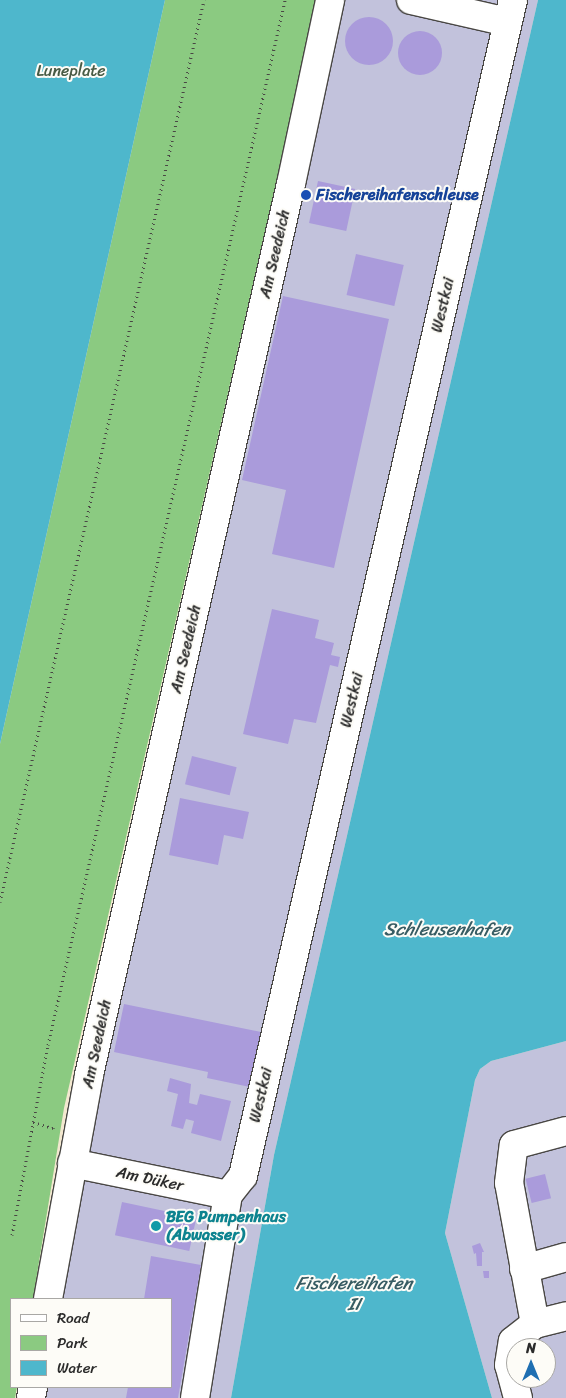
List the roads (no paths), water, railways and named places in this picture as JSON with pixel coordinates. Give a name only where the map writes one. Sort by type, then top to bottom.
[{"type":"street","name":"Am Seedeich","points":[[48,1298],[89,1074],[291,184],[330,0]]},
{"type":"street","points":[[411,0],[511,11]]},
{"type":"street","name":"Westkai","points":[[195,1398],[228,1195],[243,1176],[511,11]]},
{"type":"street","points":[[535,1324],[509,1184],[514,1145],[566,1131]]},
{"type":"street","name":"Am Düker","points":[[72,1163],[228,1195]]},
{"type":"street","points":[[524,1269],[566,1257]]},
{"type":"street","points":[[518,1398],[510,1365],[513,1341],[535,1324],[566,1316]]},
{"type":"water","name":"Luneplate","points":[[0,0],[165,0],[0,744]]},
{"type":"water","name":"Schleusenhafen","points":[[538,0],[566,0],[566,1041],[491,1061],[480,1069],[475,1080],[445,1233],[492,1398],[231,1398],[274,1155]]},
{"type":"place","name":"Fischereihafenschleuse","points":[[306,195]]},
{"type":"place","name":"BEG Pumpenhaus (Abwasser)","points":[[156,1226]]},
{"type":"water label","name":"Fischereihafen II","points":[[354,1294]]}]
